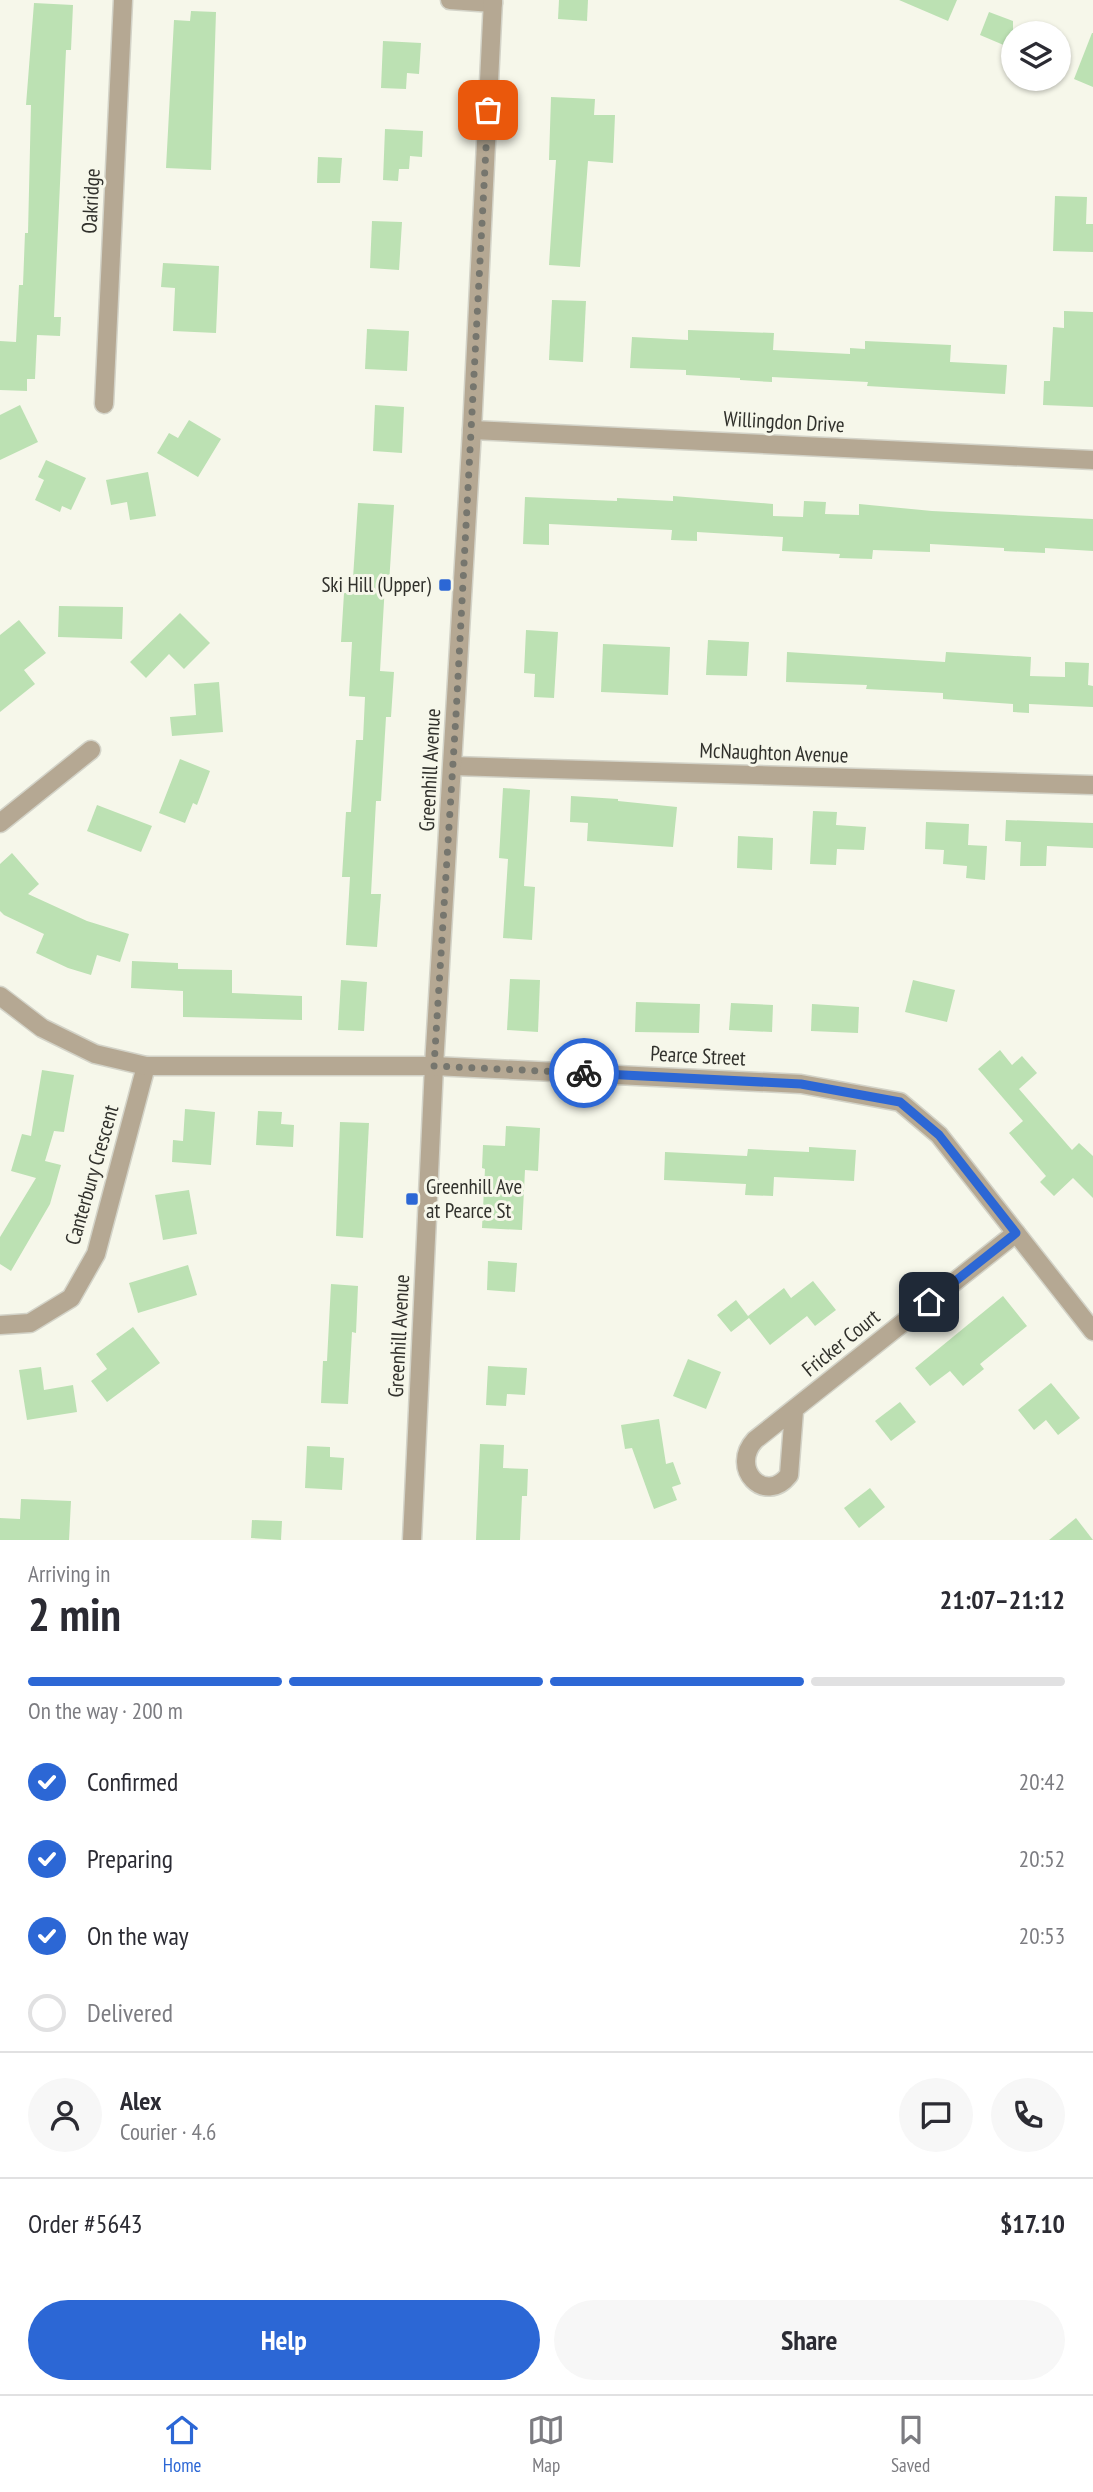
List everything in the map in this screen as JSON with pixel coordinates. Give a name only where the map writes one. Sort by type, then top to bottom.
[{"type":"street","name":"Oakridge","points":[[104,404],[123,0]]},
{"type":"street","points":[[450,0],[493,1]]},
{"type":"street","name":"Greenhill Avenue","points":[[412,1540],[434,1066],[472,430],[493,1]]},
{"type":"street","name":"Willingdon Drive","points":[[472,430],[1093,460]]},
{"type":"street","points":[[0,823],[91,750]]},
{"type":"street","name":"McNaughton Avenue","points":[[453,766],[1093,785]]},
{"type":"street","name":"Pearce Street","points":[[0,996],[42,1028],[95,1054],[146,1066],[434,1066],[801,1084],[900,1102],[939,1135],[1093,1331]]},
{"type":"street","name":"Canterbury Crescent","points":[[0,1325],[30,1323],[71,1298],[96,1254],[146,1066]]},
{"type":"street","name":"Fricker Court","points":[[794,1410],[1016,1233]]},
{"type":"building","points":[[559,0],[588,0],[587,21],[558,19]]},
{"type":"building","points":[[899,0],[957,0],[948,21]]},
{"type":"building","points":[[34,3],[73,5],[71,50],[66,50],[54,317],[61,317],[60,336],[37,335],[35,379],[27,379],[27,391],[0,390],[0,341],[16,342],[19,285],[23,285],[25,233],[28,233],[31,105],[26,105]]},
{"type":"building","points":[[191,11],[216,12],[211,170],[166,168],[174,20],[190,21]]},
{"type":"building","points":[[989,12],[1013,21],[1001,21],[1001,44],[980,35]]},
{"type":"building","points":[[1093,33],[1093,87],[1074,79]]},
{"type":"building","points":[[383,41],[421,43],[419,74],[407,73],[406,89],[381,88]]},
{"type":"building","points":[[551,97],[595,99],[594,115],[615,115],[613,163],[588,161],[580,267],[549,265],[556,160],[549,160]]},
{"type":"building","points":[[385,129],[423,131],[422,157],[410,156],[409,169],[399,169],[398,181],[383,180]]},
{"type":"building","points":[[318,157],[342,158],[340,183],[317,183]]},
{"type":"building","points":[[1055,196],[1087,197],[1086,224],[1093,224],[1093,252],[1053,251]]},
{"type":"building","points":[[372,221],[402,222],[399,270],[370,268]]},
{"type":"building","points":[[163,263],[219,266],[216,333],[173,331],[175,288],[161,287]]},
{"type":"building","points":[[552,300],[586,301],[583,362],[549,360]]},
{"type":"building","points":[[1064,311],[1093,312],[1093,407],[1043,405],[1044,381],[1050,381],[1053,327],[1064,328]]},
{"type":"building","points":[[367,329],[409,331],[407,371],[365,369]]},
{"type":"building","points":[[688,330],[774,333],[773,350],[850,354],[850,348],[865,349],[865,341],[951,345],[950,362],[1007,365],[1005,394],[867,386],[868,382],[772,377],[772,382],[740,380],[686,375],[686,370],[630,368],[632,337],[688,340]]},
{"type":"building","points":[[20,405],[38,442],[0,460],[0,415]]},
{"type":"building","points":[[375,405],[404,407],[402,453],[373,451]]},
{"type":"building","points":[[189,420],[221,439],[198,477],[157,453],[169,433],[178,438]]},
{"type":"building","points":[[46,460],[86,478],[71,510],[62,506],[60,512],[35,500],[44,480],[38,477]]},
{"type":"building","points":[[148,472],[156,516],[130,520],[127,502],[111,505],[106,480]]},
{"type":"building","points":[[673,496],[773,504],[773,516],[803,517],[804,501],[826,502],[825,514],[859,515],[859,504],[932,511],[1093,519],[1093,551],[1045,548],[1045,553],[930,544],[930,552],[873,550],[872,559],[839,558],[840,554],[782,551],[783,537],[697,532],[697,541],[671,540],[672,530],[549,524],[549,545],[523,544],[525,497],[673,501]]},
{"type":"building","points":[[358,503],[394,505],[389,584],[385,584],[380,671],[394,672],[391,717],[386,717],[381,801],[376,801],[371,894],[381,894],[377,947],[346,945],[350,877],[342,877],[346,812],[351,812],[356,740],[363,740],[365,697],[349,696],[352,642],[341,642],[344,593],[352,593]]},
{"type":"building","points":[[59,606],[123,607],[122,639],[58,637]]},
{"type":"building","points":[[180,613],[210,643],[184,669],[169,654],[146,678],[130,662]]},
{"type":"building","points":[[19,620],[46,653],[24,670],[35,684],[0,712],[0,635]]},
{"type":"building","points":[[526,630],[558,632],[554,698],[534,697],[535,674],[524,673]]},
{"type":"building","points":[[708,640],[749,642],[747,676],[706,675]]},
{"type":"building","points":[[603,644],[670,647],[668,695],[601,692]]},
{"type":"building","points":[[787,652],[945,662],[946,652],[1031,657],[1030,676],[1065,677],[1065,662],[1089,663],[1088,685],[1093,686],[1093,707],[1029,704],[1029,713],[1013,712],[1013,704],[943,699],[943,693],[866,689],[867,685],[786,682]]},
{"type":"building","points":[[219,682],[223,732],[172,736],[170,717],[196,715],[194,684]]},
{"type":"building","points":[[180,759],[210,771],[197,805],[193,803],[185,823],[159,813]]},
{"type":"building","points":[[503,788],[530,790],[524,886],[535,887],[532,940],[503,938],[508,859],[499,858]]},
{"type":"building","points":[[571,796],[677,807],[673,847],[587,841],[588,823],[570,822]]},
{"type":"building","points":[[97,805],[152,826],[141,852],[87,831]]},
{"type":"building","points":[[813,811],[837,812],[836,825],[866,827],[864,850],[837,849],[836,865],[810,864]]},
{"type":"building","points":[[1006,820],[1093,823],[1093,848],[1047,846],[1046,866],[1020,866],[1021,842],[1005,841]]},
{"type":"building","points":[[926,822],[969,824],[968,845],[987,846],[985,880],[966,878],[967,866],[943,864],[944,850],[925,849]]},
{"type":"building","points":[[738,836],[773,838],[772,870],[737,868]]},
{"type":"building","points":[[12,853],[39,884],[28,894],[87,921],[129,934],[120,962],[97,955],[91,975],[36,953],[44,934],[0,911],[0,864]]},
{"type":"building","points":[[132,961],[178,963],[178,969],[232,970],[232,993],[302,996],[302,1020],[183,1017],[183,991],[131,988]]},
{"type":"building","points":[[510,979],[540,980],[538,1032],[507,1030]]},
{"type":"building","points":[[341,980],[367,982],[364,1031],[338,1030]]},
{"type":"building","points":[[913,980],[955,990],[947,1022],[905,1012]]},
{"type":"building","points":[[636,1002],[700,1004],[699,1033],[635,1032]]},
{"type":"building","points":[[731,1003],[773,1005],[772,1032],[729,1030]]},
{"type":"building","points":[[812,1004],[859,1007],[858,1033],[811,1031]]},
{"type":"building","points":[[1000,1050],[1012,1065],[1022,1056],[1037,1073],[1019,1089],[1072,1150],[1079,1143],[1093,1156],[1093,1198],[1073,1178],[1054,1196],[1040,1182],[1046,1176],[1009,1133],[1023,1121],[978,1069]]},
{"type":"building","points":[[42,1070],[74,1075],[64,1132],[54,1131],[45,1161],[61,1165],[50,1204],[11,1271],[0,1264],[0,1237],[36,1178],[11,1171],[22,1134],[31,1136]]},
{"type":"building","points":[[185,1109],[215,1112],[211,1165],[172,1162],[173,1140],[183,1141]]},
{"type":"building","points":[[258,1111],[282,1112],[281,1124],[294,1125],[293,1147],[256,1145]]},
{"type":"building","points":[[340,1122],[369,1123],[363,1238],[336,1236]]},
{"type":"building","points":[[506,1126],[540,1128],[538,1171],[525,1170],[522,1230],[482,1228],[485,1169],[482,1168],[483,1145],[505,1146]]},
{"type":"building","points":[[809,1147],[856,1150],[854,1181],[774,1177],[773,1196],[745,1195],[746,1184],[664,1180],[665,1152],[747,1156],[748,1149],[809,1152]]},
{"type":"building","points":[[189,1190],[197,1234],[163,1240],[155,1195]]},
{"type":"building","points":[[488,1261],[517,1263],[515,1292],[487,1290]]},
{"type":"building","points":[[188,1265],[197,1295],[138,1313],[129,1283]]},
{"type":"building","points":[[813,1281],[836,1310],[815,1326],[807,1316],[770,1345],[749,1318],[731,1332],[717,1315],[736,1300],[748,1316],[784,1288],[791,1298]]},
{"type":"building","points":[[331,1284],[358,1286],[348,1404],[321,1403],[323,1361],[327,1361]]},
{"type":"building","points":[[1003,1296],[1027,1326],[980,1364],[984,1369],[963,1386],[950,1371],[930,1386],[915,1368]]},
{"type":"building","points":[[133,1327],[160,1363],[107,1402],[91,1381],[107,1369],[96,1354]]},
{"type":"building","points":[[688,1359],[721,1372],[706,1409],[673,1396]]},
{"type":"building","points":[[488,1366],[527,1368],[525,1395],[507,1394],[506,1406],[486,1405]]},
{"type":"building","points":[[41,1367],[44,1390],[73,1385],[77,1412],[27,1420],[19,1370]]},
{"type":"building","points":[[1051,1383],[1080,1418],[1058,1435],[1046,1420],[1034,1430],[1018,1410]]},
{"type":"building","points":[[900,1402],[916,1422],[891,1441],[875,1421]]},
{"type":"building","points":[[659,1419],[666,1464],[673,1462],[681,1484],[672,1487],[677,1500],[654,1509],[632,1448],[625,1449],[621,1425]]},
{"type":"building","points":[[480,1444],[504,1445],[503,1468],[528,1469],[527,1496],[522,1496],[520,1540],[476,1540]]},
{"type":"building","points":[[307,1446],[330,1447],[330,1457],[344,1458],[342,1490],[305,1488]]},
{"type":"building","points":[[870,1488],[885,1507],[859,1528],[844,1508]]},
{"type":"building","points":[[21,1499],[71,1501],[69,1540],[0,1540],[0,1518],[20,1519]]},
{"type":"building","points":[[1076,1518],[1093,1540],[1049,1540]]},
{"type":"building","points":[[252,1520],[282,1521],[281,1540],[251,1538]]},
{"type":"way so far","points":[[488,110],[456,715],[434,1066],[584,1073]]},
{"type":"place","name":"Ski Hill (Upper)","points":[[445,585]]},
{"type":"place","name":"Greenhill Ave at Pearce St","points":[[412,1199]]},
{"type":"route","points":[[584,1073],[801,1084],[900,1102],[939,1135],[1016,1233],[929,1302]]}]
